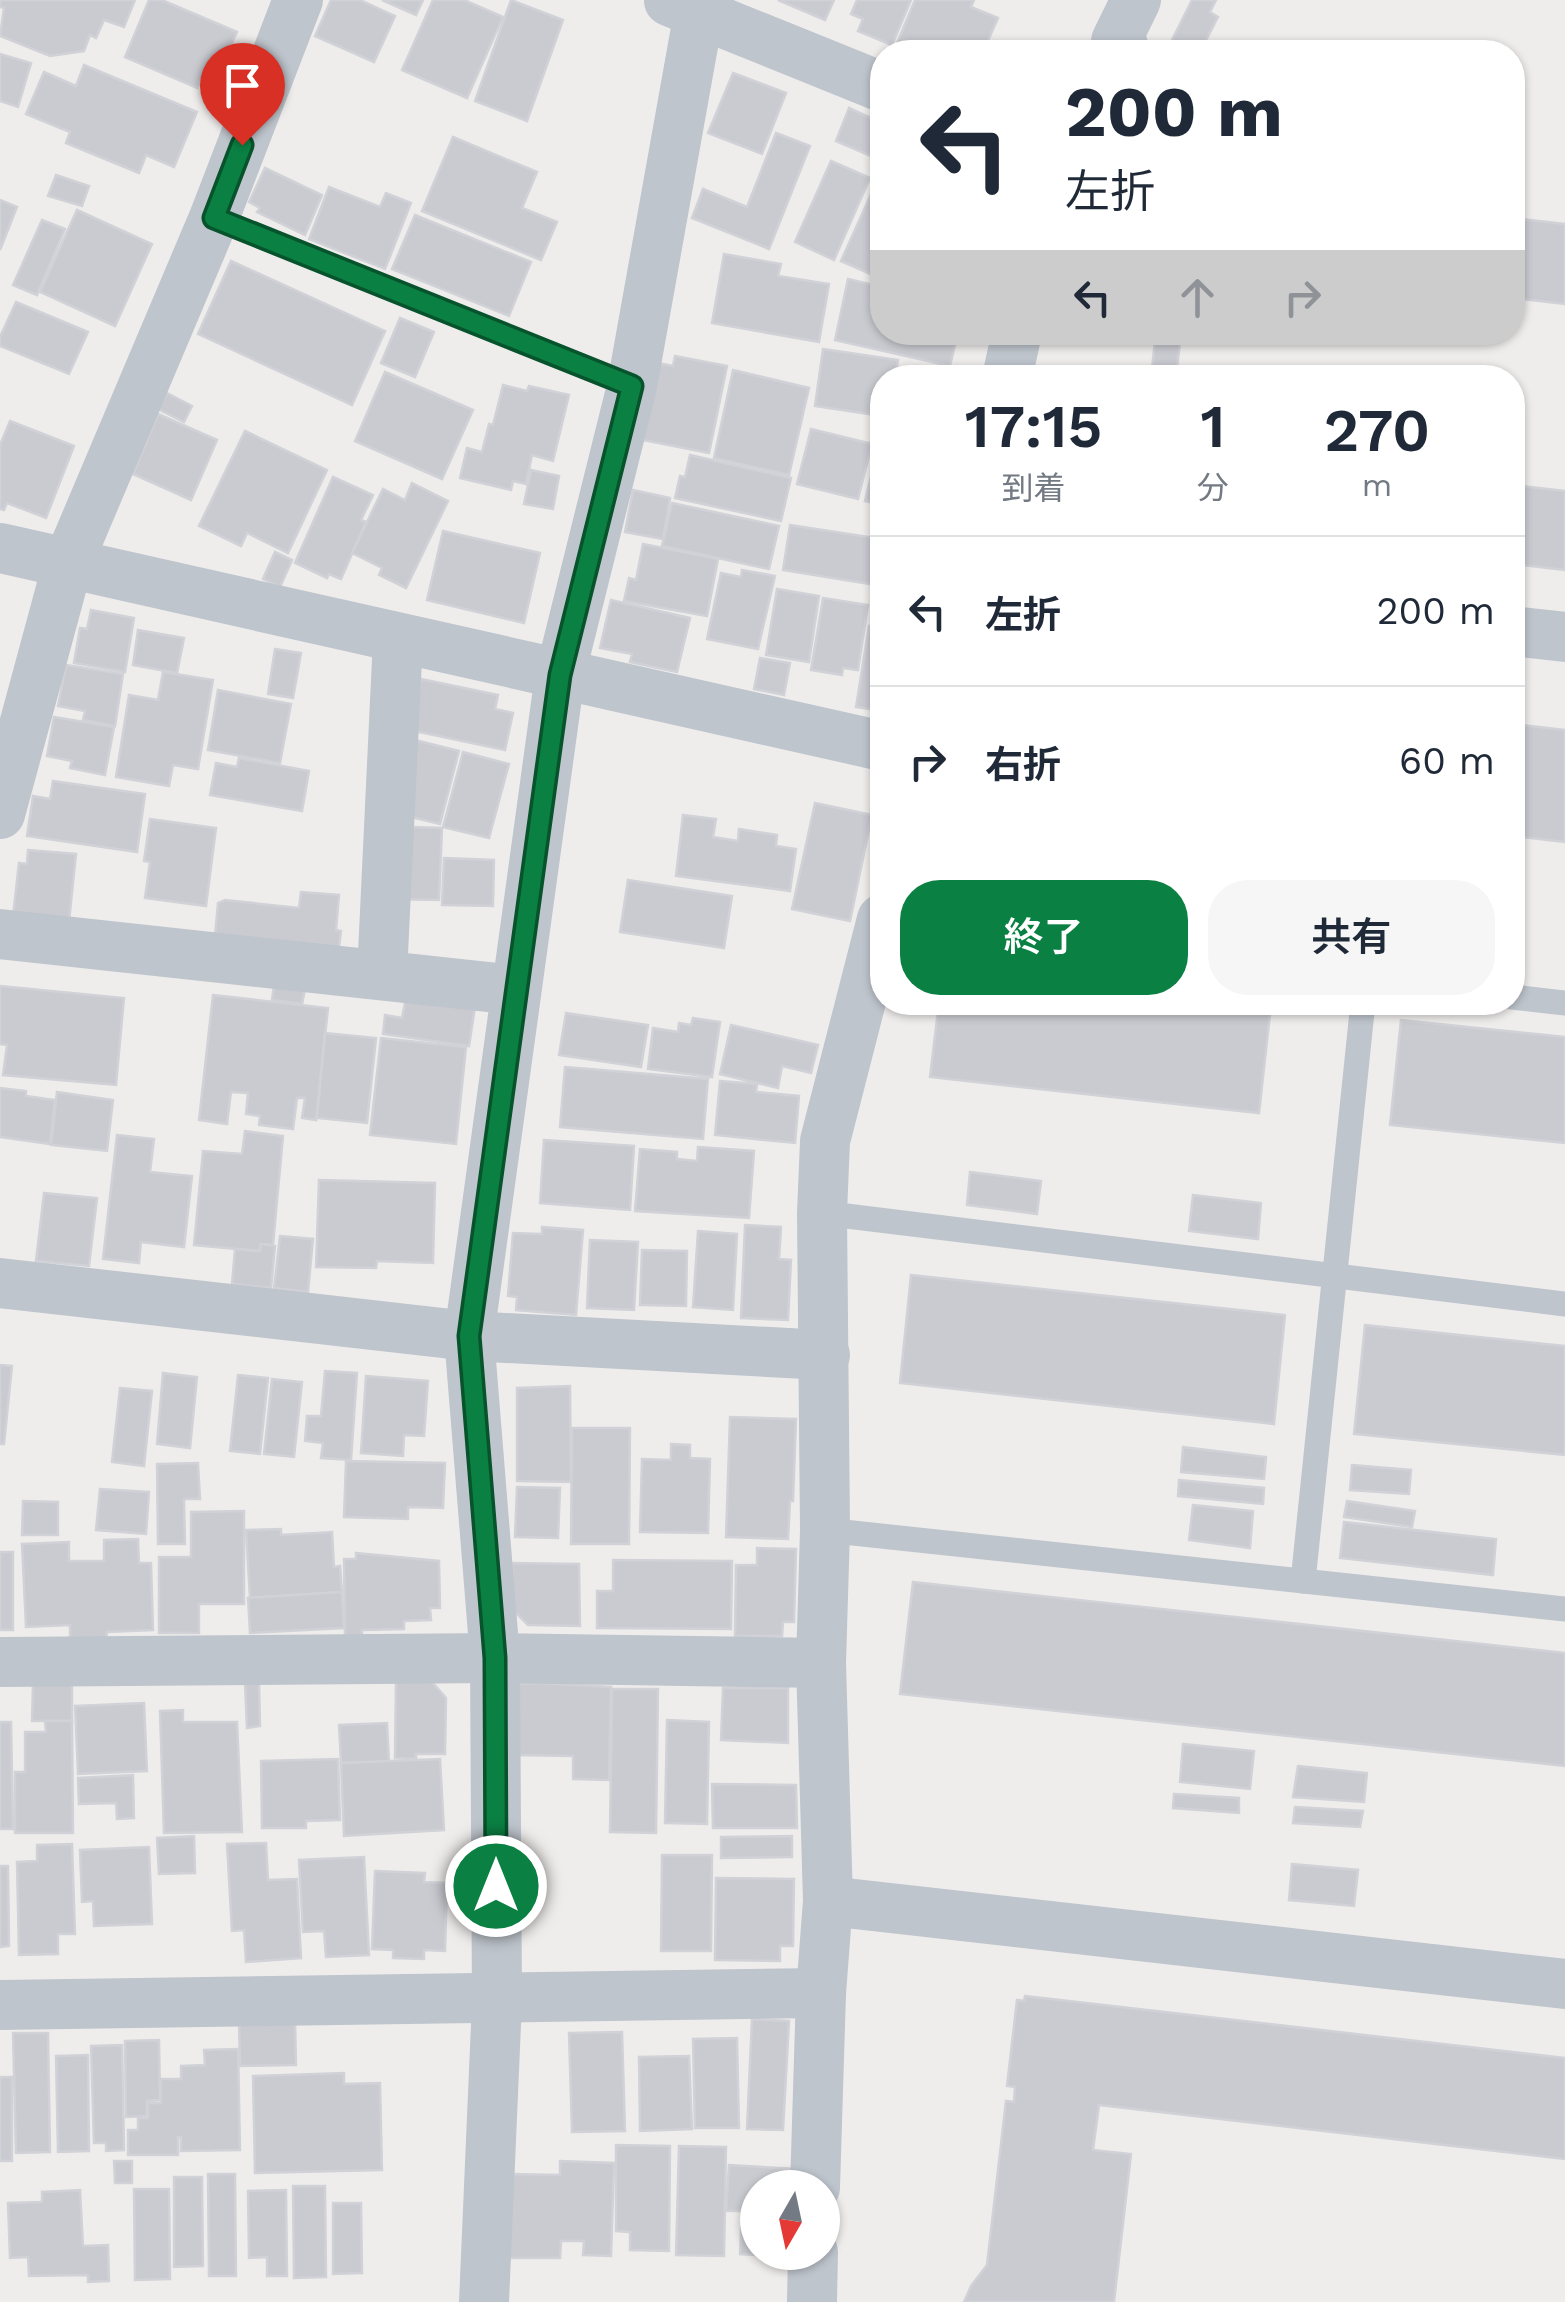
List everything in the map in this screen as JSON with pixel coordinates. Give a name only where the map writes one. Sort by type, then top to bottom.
[{"type":"street","points":[[0,814],[68,563],[214,218],[298,0]]},
{"type":"street","points":[[1116,40],[1136,0]]},
{"type":"street","points":[[484,2302],[497,2000],[495,1658],[469,1336],[560,675],[632,386],[691,4],[870,82]]},
{"type":"street","points":[[0,548],[870,743]]},
{"type":"street","points":[[1525,632],[1565,637]]},
{"type":"street","points":[[382,975],[398,638]]},
{"type":"street","points":[[0,934],[516,990]]},
{"type":"street","points":[[815,2170],[820,1993],[828,1901],[820,1663],[826,1530],[822,1213],[825,1141],[870,966]]},
{"type":"street","points":[[0,1282],[469,1336],[825,1355]]},
{"type":"street","points":[[0,1662],[495,1658],[820,1663]]},
{"type":"street","points":[[828,1901],[1565,1984]]},
{"type":"street","points":[[0,2005],[820,1993]]},
{"type":"street","points":[[812,2302],[813,2270]]},
{"type":"lane","points":[[214,218],[632,386]]},
{"type":"lane","points":[[1525,998],[1565,1002]]},
{"type":"lane","points":[[1303,1581],[1363,1015]]},
{"type":"lane","points":[[822,1213],[1565,1304]]},
{"type":"lane","points":[[826,1530],[1565,1609]]},
{"type":"building","points":[[0,0],[135,0],[124,27],[104,20],[96,38],[90,35],[84,51],[50,56],[0,36],[4,8],[0,7]]},
{"type":"building","points":[[149,0],[162,0],[237,32],[214,82],[203,76],[197,88],[125,57]]},
{"type":"building","points":[[331,0],[360,0],[395,16],[374,62],[315,36]]},
{"type":"building","points":[[382,0],[423,0],[416,15]]},
{"type":"building","points":[[433,0],[464,0],[503,17],[467,98],[402,70]]},
{"type":"building","points":[[511,0],[563,20],[527,121],[475,101]]},
{"type":"building","points":[[778,0],[834,0],[825,20]]},
{"type":"building","points":[[857,0],[911,0],[894,40],[880,40],[858,31],[863,19],[851,14]]},
{"type":"building","points":[[915,0],[974,0],[971,7],[998,18],[988,40],[898,40]]},
{"type":"building","points":[[1192,0],[1216,0],[1210,12],[1218,17],[1206,40],[1172,40]]},
{"type":"building","points":[[0,54],[31,63],[18,107],[0,101]]},
{"type":"building","points":[[84,65],[197,112],[174,167],[146,155],[139,173],[66,143],[70,132],[26,114],[44,72],[76,86]]},
{"type":"building","points":[[733,73],[786,93],[762,154],[708,133]]},
{"type":"building","points":[[849,108],[870,118],[870,156],[836,141]]},
{"type":"building","points":[[776,133],[810,146],[769,249],[692,218],[703,189],[747,207]]},
{"type":"building","points":[[453,137],[537,172],[522,208],[557,222],[541,260],[422,211]]},
{"type":"building","points":[[831,161],[870,178],[834,260],[795,242]]},
{"type":"building","points":[[265,168],[322,195],[305,235],[257,212],[260,208],[249,202]]},
{"type":"building","points":[[56,175],[89,186],[82,206],[48,196]]},
{"type":"building","points":[[329,187],[380,207],[386,193],[411,203],[385,269],[309,239]]},
{"type":"building","points":[[870,196],[870,274],[841,261]]},
{"type":"building","points":[[0,200],[17,207],[0,250]]},
{"type":"building","points":[[77,210],[152,244],[115,326],[40,292]]},
{"type":"building","points":[[415,215],[531,262],[509,316],[392,269]]},
{"type":"building","points":[[1525,219],[1565,224],[1565,304],[1525,299]]},
{"type":"building","points":[[42,220],[65,229],[37,295],[13,285]]},
{"type":"building","points":[[724,254],[781,264],[778,276],[829,284],[819,342],[712,323]]},
{"type":"building","points":[[231,261],[385,331],[352,405],[198,334]]},
{"type":"building","points":[[848,279],[870,284],[870,345],[955,345],[950,365],[946,365],[835,340]]},
{"type":"building","points":[[16,302],[88,332],[69,374],[0,346],[0,337]]},
{"type":"building","points":[[400,318],[434,332],[415,377],[381,363]]},
{"type":"building","points":[[1155,345],[1180,345],[1177,365],[1152,365]]},
{"type":"building","points":[[823,349],[898,360],[897,365],[870,365],[870,414],[815,406]]},
{"type":"building","points":[[675,356],[727,366],[709,453],[633,438],[648,361],[673,366]]},
{"type":"building","points":[[733,370],[809,388],[789,475],[714,458]]},
{"type":"building","points":[[385,372],[473,410],[442,479],[355,441]]},
{"type":"building","points":[[503,385],[569,395],[553,461],[532,455],[526,484],[513,481],[511,490],[460,478],[467,448],[482,452]]},
{"type":"building","points":[[167,393],[192,406],[184,422],[158,409]]},
{"type":"building","points":[[158,414],[217,440],[191,500],[133,474]]},
{"type":"building","points":[[10,421],[74,446],[46,518],[7,503],[4,510],[0,509],[0,445]]},
{"type":"building","points":[[811,429],[870,444],[858,499],[797,484]]},
{"type":"building","points":[[245,431],[327,470],[288,553],[247,533],[241,546],[199,526]]},
{"type":"building","points":[[690,455],[791,478],[781,521],[675,498]]},
{"type":"building","points":[[531,470],[559,476],[553,509],[524,504]]},
{"type":"building","points":[[333,477],[373,495],[361,520],[366,522],[341,579],[329,574],[327,578],[295,563]]},
{"type":"building","points":[[412,483],[448,501],[406,588],[379,575],[382,568],[352,553],[383,489],[405,500]]},
{"type":"building","points":[[1525,486],[1565,491],[1565,570],[1525,565]]},
{"type":"building","points":[[633,490],[670,498],[663,539],[625,532]]},
{"type":"building","points":[[672,503],[779,526],[769,569],[662,546]]},
{"type":"building","points":[[790,525],[870,537],[870,584],[783,570]]},
{"type":"building","points":[[443,531],[540,553],[524,623],[427,600]]},
{"type":"building","points":[[643,544],[718,559],[707,616],[624,601],[629,578],[636,580]]},
{"type":"building","points":[[275,552],[292,560],[280,587],[263,579]]},
{"type":"building","points":[[742,570],[775,576],[758,649],[707,639],[721,573],[741,577]]},
{"type":"building","points":[[777,589],[819,596],[809,662],[766,655]]},
{"type":"building","points":[[823,598],[868,605],[858,670],[843,668],[842,675],[811,670]]},
{"type":"building","points":[[611,600],[690,618],[677,672],[630,662],[632,654],[600,648]]},
{"type":"building","points":[[91,610],[134,618],[125,672],[74,663],[80,628],[87,629]]},
{"type":"building","points":[[869,626],[870,626],[870,709],[856,707]]},
{"type":"building","points":[[138,630],[184,638],[177,673],[133,665]]},
{"type":"building","points":[[275,649],[301,653],[293,698],[268,694]]},
{"type":"building","points":[[760,658],[790,663],[784,695],[754,689]]},
{"type":"building","points":[[66,665],[123,674],[115,726],[83,720],[85,711],[58,706]]},
{"type":"building","points":[[163,672],[213,680],[198,769],[173,765],[169,786],[116,777],[129,695],[158,700]]},
{"type":"building","points":[[421,679],[498,695],[495,709],[513,713],[505,750],[410,730]]},
{"type":"building","points":[[218,690],[291,704],[280,763],[208,750]]},
{"type":"building","points":[[54,717],[114,727],[105,775],[70,768],[72,761],[47,756]]},
{"type":"building","points":[[1525,725],[1565,730],[1565,842],[1525,837]]},
{"type":"building","points":[[415,740],[459,751],[440,824],[403,815]]},
{"type":"building","points":[[463,752],[509,764],[489,838],[443,827]]},
{"type":"building","points":[[239,758],[309,771],[302,811],[210,795],[216,763],[237,767]]},
{"type":"building","points":[[53,781],[145,794],[137,852],[27,836],[33,796],[50,799]]},
{"type":"building","points":[[815,803],[870,815],[850,921],[792,909]]},
{"type":"building","points":[[683,815],[716,819],[713,837],[738,841],[739,829],[777,835],[776,846],[796,849],[790,891],[676,876]]},
{"type":"building","points":[[150,819],[216,828],[206,906],[145,898],[150,862],[144,861]]},
{"type":"building","points":[[410,827],[442,828],[439,900],[391,899]]},
{"type":"building","points":[[28,850],[76,854],[68,931],[12,925],[19,863],[27,864]]},
{"type":"building","points":[[444,858],[494,860],[493,906],[442,905]]},
{"type":"building","points":[[628,880],[732,896],[724,948],[620,932]]},
{"type":"building","points":[[301,892],[339,895],[338,955],[215,936],[218,903],[225,900],[299,908]]},
{"type":"building","points":[[274,985],[305,989],[302,1004],[272,1000]]},
{"type":"building","points":[[0,986],[124,998],[116,1085],[3,1075],[7,1045],[0,1044]]},
{"type":"building","points":[[213,995],[328,1008],[316,1120],[302,1118],[305,1098],[297,1098],[293,1129],[259,1125],[260,1116],[246,1114],[248,1093],[231,1092],[227,1124],[199,1120]]},
{"type":"building","points":[[406,998],[475,1007],[469,1046],[383,1034],[385,1015],[402,1018]]},
{"type":"building","points":[[566,1013],[648,1025],[641,1067],[559,1055]]},
{"type":"building","points":[[937,1015],[1270,1015],[1259,1113],[930,1077]]},
{"type":"building","points":[[693,1018],[720,1022],[712,1077],[648,1069],[653,1028],[678,1032],[679,1023],[691,1025]]},
{"type":"building","points":[[1401,1020],[1565,1037],[1565,1143],[1390,1125]]},
{"type":"building","points":[[731,1025],[818,1045],[811,1073],[782,1066],[778,1088],[720,1074]]},
{"type":"building","points":[[325,1033],[376,1038],[367,1123],[317,1118]]},
{"type":"building","points":[[381,1038],[466,1047],[456,1144],[370,1135]]},
{"type":"building","points":[[565,1067],[708,1079],[703,1139],[560,1127]]},
{"type":"building","points":[[720,1081],[757,1084],[756,1092],[799,1096],[795,1143],[715,1135]]},
{"type":"building","points":[[0,1088],[55,1100],[50,1144],[0,1137]]},
{"type":"building","points":[[57,1092],[113,1100],[107,1151],[51,1145]]},
{"type":"building","points":[[245,1131],[283,1136],[273,1245],[261,1244],[260,1251],[194,1245],[203,1151],[242,1154]]},
{"type":"building","points":[[117,1135],[154,1139],[150,1172],[192,1176],[184,1247],[141,1242],[139,1263],[103,1259]]},
{"type":"building","points":[[544,1140],[634,1146],[630,1210],[540,1203]]},
{"type":"building","points":[[698,1147],[754,1151],[749,1218],[635,1211],[640,1149],[677,1152],[677,1159],[697,1161]]},
{"type":"building","points":[[970,1172],[1041,1181],[1037,1214],[967,1205]]},
{"type":"building","points":[[319,1180],[435,1183],[433,1263],[377,1261],[376,1268],[316,1267]]},
{"type":"building","points":[[44,1193],[97,1198],[89,1266],[36,1261]]},
{"type":"building","points":[[1193,1195],[1261,1203],[1258,1239],[1189,1231]]},
{"type":"building","points":[[745,1225],[781,1227],[779,1259],[791,1260],[788,1320],[741,1318]]},
{"type":"building","points":[[542,1227],[583,1230],[576,1315],[516,1310],[517,1297],[508,1296],[513,1233],[542,1234]]},
{"type":"building","points":[[698,1231],[737,1234],[733,1310],[693,1307]]},
{"type":"building","points":[[280,1236],[313,1239],[308,1292],[274,1288]]},
{"type":"building","points":[[590,1240],[638,1242],[634,1310],[587,1308]]},
{"type":"building","points":[[261,1244],[275,1246],[271,1288],[232,1284],[235,1249],[260,1251]]},
{"type":"building","points":[[642,1250],[687,1251],[686,1306],[640,1305]]},
{"type":"building","points":[[911,1275],[1285,1315],[1274,1424],[900,1383]]},
{"type":"building","points":[[1365,1325],[1565,1346],[1565,1455],[1354,1434]]},
{"type":"building","points":[[0,1365],[12,1366],[4,1444],[0,1444]]},
{"type":"building","points":[[325,1371],[357,1373],[351,1460],[321,1458],[323,1443],[305,1441],[307,1416],[321,1416]]},
{"type":"building","points":[[163,1373],[197,1377],[190,1448],[157,1444]]},
{"type":"building","points":[[238,1375],[268,1378],[260,1454],[230,1451]]},
{"type":"building","points":[[366,1376],[428,1381],[424,1436],[404,1435],[403,1456],[361,1453]]},
{"type":"building","points":[[272,1379],[302,1382],[294,1457],[264,1454]]},
{"type":"building","points":[[570,1386],[571,1482],[517,1481],[517,1388]]},
{"type":"building","points":[[120,1388],[152,1391],[144,1466],[112,1462]]},
{"type":"building","points":[[730,1417],[796,1419],[788,1539],[726,1537]]},
{"type":"building","points":[[572,1428],[630,1428],[629,1544],[571,1544]]},
{"type":"building","points":[[671,1444],[690,1445],[690,1458],[710,1459],[708,1533],[640,1532],[642,1459],[671,1460]]},
{"type":"building","points":[[1183,1447],[1266,1457],[1264,1479],[1181,1472]]},
{"type":"building","points":[[346,1461],[445,1463],[443,1508],[408,1507],[408,1519],[344,1517]]},
{"type":"building","points":[[198,1463],[200,1499],[184,1499],[185,1544],[158,1544],[157,1464]]},
{"type":"building","points":[[1352,1465],[1411,1470],[1409,1494],[1350,1490]]},
{"type":"building","points":[[1179,1480],[1264,1488],[1263,1504],[1178,1496]]},
{"type":"building","points":[[517,1487],[560,1488],[558,1538],[515,1537]]},
{"type":"building","points":[[100,1489],[149,1492],[146,1534],[96,1530]]},
{"type":"building","points":[[23,1501],[58,1502],[58,1535],[22,1535]]},
{"type":"building","points":[[1347,1501],[1415,1511],[1412,1527],[1344,1517]]},
{"type":"building","points":[[1193,1505],[1253,1511],[1250,1548],[1189,1540]]},
{"type":"building","points":[[244,1511],[244,1604],[199,1604],[199,1633],[159,1633],[159,1557],[191,1557],[191,1512]]},
{"type":"building","points":[[1344,1522],[1496,1539],[1493,1575],[1340,1558]]},
{"type":"building","points":[[281,1529],[281,1535],[332,1532],[334,1567],[340,1566],[342,1592],[250,1598],[246,1530]]},
{"type":"building","points":[[138,1539],[139,1563],[151,1563],[153,1630],[70,1639],[70,1625],[26,1627],[22,1544],[69,1542],[69,1561],[104,1561],[104,1540]]},
{"type":"building","points":[[757,1548],[796,1549],[794,1622],[783,1622],[782,1636],[735,1636],[736,1565],[757,1565]]},
{"type":"building","points":[[0,1552],[13,1552],[13,1630],[0,1630]]},
{"type":"building","points":[[356,1553],[439,1561],[440,1608],[430,1608],[431,1620],[404,1621],[404,1629],[362,1630],[362,1636],[345,1636],[344,1559],[356,1559]]},
{"type":"building","points":[[613,1560],[732,1561],[731,1629],[597,1628],[597,1591],[613,1591]]},
{"type":"building","points":[[512,1563],[579,1564],[580,1626],[528,1625],[513,1610]]},
{"type":"building","points":[[913,1582],[1565,1653],[1565,1766],[900,1694]]},
{"type":"building","points":[[342,1592],[344,1628],[250,1633],[248,1598]]},
{"type":"building","points":[[396,1681],[432,1682],[446,1698],[445,1754],[395,1758]]},
{"type":"building","points":[[245,1683],[259,1683],[260,1726],[247,1728]]},
{"type":"building","points":[[33,1684],[72,1684],[72,1721],[32,1721]]},
{"type":"building","points":[[515,1684],[611,1687],[609,1780],[573,1779],[573,1756],[513,1755]]},
{"type":"building","points":[[723,1688],[788,1688],[788,1743],[721,1740]]},
{"type":"building","points":[[612,1689],[658,1689],[656,1833],[610,1832]]},
{"type":"building","points":[[144,1703],[147,1771],[78,1774],[75,1706]]},
{"type":"building","points":[[183,1710],[183,1722],[237,1722],[242,1832],[164,1833],[160,1711]]},
{"type":"building","points":[[667,1720],[709,1722],[707,1824],[665,1823]]},
{"type":"building","points":[[45,1721],[72,1721],[73,1833],[15,1833],[15,1772],[25,1772],[25,1732],[46,1732]]},
{"type":"building","points":[[0,1722],[11,1722],[13,1829],[0,1829]]},
{"type":"building","points":[[387,1723],[389,1762],[341,1763],[339,1725]]},
{"type":"building","points":[[1183,1744],[1254,1751],[1250,1789],[1180,1782]]},
{"type":"building","points":[[338,1759],[340,1820],[306,1821],[306,1828],[262,1828],[261,1761]]},
{"type":"building","points":[[440,1759],[444,1830],[344,1836],[341,1763]]},
{"type":"building","points":[[1298,1766],[1367,1773],[1364,1802],[1293,1797]]},
{"type":"building","points":[[133,1775],[134,1818],[117,1819],[116,1803],[79,1804],[78,1778]]},
{"type":"building","points":[[712,1784],[796,1785],[797,1828],[713,1828]]},
{"type":"building","points":[[1174,1794],[1239,1798],[1239,1813],[1173,1808]]},
{"type":"building","points":[[1295,1807],[1363,1811],[1360,1827],[1293,1823]]},
{"type":"building","points":[[194,1836],[195,1873],[159,1874],[157,1838]]},
{"type":"building","points":[[792,1836],[792,1857],[721,1858],[721,1837]]},
{"type":"building","points":[[266,1843],[268,1880],[297,1879],[301,1958],[246,1962],[244,1930],[232,1931],[227,1844]]},
{"type":"building","points":[[72,1844],[75,1934],[58,1934],[58,1954],[19,1955],[17,1862],[37,1861],[37,1845]]},
{"type":"building","points":[[149,1847],[152,1924],[94,1926],[93,1901],[82,1902],[80,1850]]},
{"type":"building","points":[[662,1855],[712,1855],[711,1951],[661,1951]]},
{"type":"building","points":[[364,1857],[369,1955],[326,1957],[324,1931],[303,1932],[299,1860]]},
{"type":"building","points":[[1292,1864],[1358,1870],[1354,1906],[1289,1900]]},
{"type":"building","points":[[0,1866],[8,1866],[9,1946],[0,1947]]},
{"type":"building","points":[[375,1871],[425,1873],[424,1882],[447,1883],[445,1951],[424,1950],[424,1959],[393,1958],[393,1950],[372,1949]]},
{"type":"building","points":[[716,1878],[794,1879],[793,1946],[780,1946],[780,1961],[715,1960]]},
{"type":"building","points":[[1025,1996],[1565,2058],[1565,2159],[1099,2105],[1093,2150],[1131,2154],[1114,2302],[964,2302],[987,2265],[1006,2101],[1014,2102],[1015,2087],[1007,2086],[1017,2000],[1024,2001]]},
{"type":"building","points":[[295,2019],[296,2065],[240,2066],[239,2021]]},
{"type":"building","points":[[752,2019],[789,2021],[783,2130],[747,2129]]},
{"type":"building","points":[[622,2032],[625,2131],[572,2132],[569,2033]]},
{"type":"building","points":[[13,2033],[48,2033],[50,2152],[16,2153]]},
{"type":"building","points":[[737,2038],[739,2128],[695,2128],[693,2039]]},
{"type":"building","points":[[159,2040],[160,2100],[147,2101],[147,2116],[126,2117],[125,2041]]},
{"type":"building","points":[[122,2045],[124,2150],[106,2151],[106,2143],[94,2143],[91,2046]]},
{"type":"building","points":[[238,2049],[240,2150],[181,2151],[178,2137],[178,2155],[128,2155],[128,2130],[138,2130],[138,2118],[148,2118],[148,2103],[161,2103],[161,2079],[181,2079],[181,2066],[205,2065],[204,2050]]},
{"type":"building","points":[[88,2055],[89,2151],[58,2152],[56,2056]]},
{"type":"building","points":[[689,2056],[692,2129],[640,2131],[639,2057]]},
{"type":"building","points":[[344,2073],[344,2084],[380,2083],[382,2170],[255,2173],[253,2076]]},
{"type":"building","points":[[0,2077],[12,2077],[12,2161],[0,2161]]},
{"type":"building","points":[[616,2145],[670,2146],[669,2251],[630,2250],[630,2232],[616,2231]]},
{"type":"building","points":[[679,2146],[726,2147],[724,2256],[676,2255]]},
{"type":"building","points":[[114,2161],[132,2161],[132,2183],[115,2183]]},
{"type":"building","points":[[560,2161],[614,2163],[611,2256],[583,2255],[584,2241],[561,2241],[560,2258],[508,2258],[510,2174],[560,2175]]},
{"type":"building","points":[[729,2165],[796,2169],[740,2170],[740,2211],[726,2211]]},
{"type":"building","points":[[208,2174],[235,2174],[236,2276],[209,2276]]},
{"type":"building","points":[[174,2177],[202,2177],[203,2266],[174,2267]]},
{"type":"building","points":[[293,2186],[325,2186],[326,2277],[294,2278]]},
{"type":"building","points":[[134,2189],[169,2189],[170,2279],[135,2280]]},
{"type":"building","points":[[80,2190],[83,2246],[108,2245],[109,2281],[88,2282],[88,2275],[29,2276],[28,2257],[10,2258],[8,2203],[42,2202],[42,2192]]},
{"type":"building","points":[[286,2190],[287,2276],[267,2276],[267,2257],[249,2258],[248,2191]]},
{"type":"building","points":[[333,2203],[361,2203],[362,2273],[333,2274]]},
{"type":"route","points":[[242,145],[214,218],[632,386],[560,675],[469,1336],[495,1658],[496,1886]]}]
